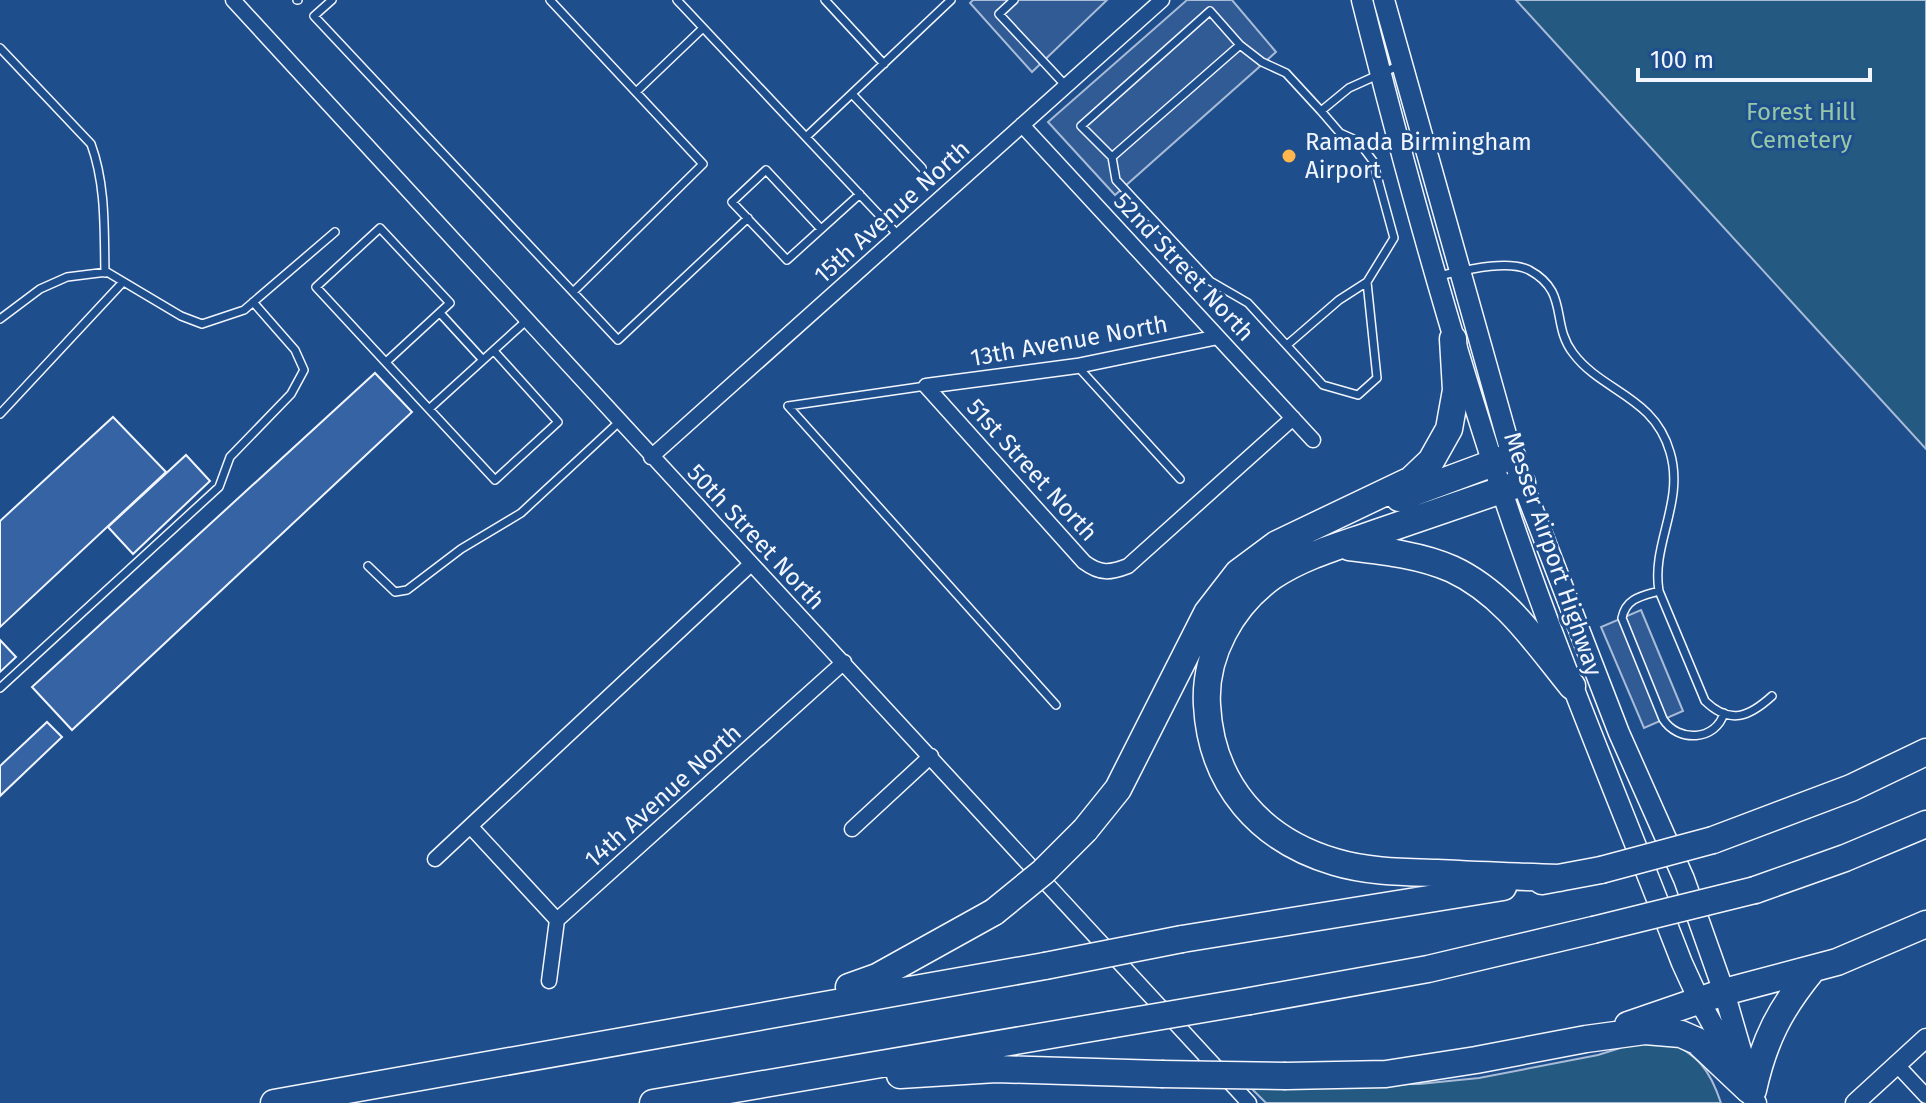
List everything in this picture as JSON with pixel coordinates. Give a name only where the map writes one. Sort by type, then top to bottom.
[{"type":"highway","points":[[782,1011],[877,977],[994,912],[1043,872],[1085,830],[1118,789],[1207,613],[1238,573],[1277,544],[1411,480],[1431,461],[1449,429],[1456,390],[1453,339]]},
{"type":"highway","points":[[1277,544],[1503,460]]},
{"type":"highway","points":[[1512,486],[1337,546],[1295,563],[1270,578],[1243,604],[1225,629],[1211,661],[1206,692],[1208,729],[1216,757],[1230,786],[1247,809],[1291,844],[1336,862],[1388,871],[1559,878]]},
{"type":"highway","points":[[1337,546],[1390,551],[1452,569],[1486,590],[1516,618],[1572,686]]},
{"type":"highway","points":[[274,1103],[1182,939],[1601,870],[1713,840],[1851,788],[1926,752]]},
{"type":"highway","points":[[653,1103],[1428,969],[1755,890],[1845,858],[1926,824]]},
{"type":"highway","points":[[1586,1039],[1724,992],[1812,970],[1926,924]]},
{"type":"highway","points":[[1754,1096],[1760,1060],[1775,1022],[1812,970]]},
{"type":"highway","points":[[756,1085],[996,1069],[1286,1076],[1386,1074],[1645,1031],[1681,1034],[1697,1041],[1754,1096]]},
{"type":"main road","name":"Messer Airport Highway","points":[[1362,0],[1453,339],[1512,486],[1572,686],[1612,780],[1682,963],[1699,1000],[1754,1096]]},
{"type":"main road","name":"Messer Airport Highway","points":[[1384,0],[1460,271],[1503,460]]},
{"type":"main road","name":"Messer Airport Highway","points":[[1512,486],[1684,879],[1724,992],[1754,1096]]},
{"type":"street","name":"50th Street North","points":[[233,0],[1249,1103]]},
{"type":"street","name":"15th Avenue North","points":[[651,457],[1066,86],[1151,3]]},
{"type":"street","name":"52nd Street North","points":[[1022,125],[1313,440]]},
{"type":"street","name":"13th Avenue North","points":[[926,386],[1077,366],[1218,337]]},
{"type":"street","name":"51st Street North","points":[[926,386],[1096,572],[1112,572],[1128,566],[1293,418]]},
{"type":"street","points":[[435,859],[751,564]]},
{"type":"street","name":"14th Avenue North","points":[[557,920],[844,662]]},
{"type":"street","points":[[852,829],[931,756]]},
{"type":"street","points":[[471,827],[557,920],[549,981]]},
{"type":"street","points":[[1865,1100],[1926,1038]]},
{"type":"street","points":[[1897,1065],[1926,1096]]},
{"type":"lane","points":[[332,0],[314,16],[618,340],[748,218]]},
{"type":"lane","points":[[550,0],[703,164],[573,292]]},
{"type":"lane","points":[[677,0],[898,235]]},
{"type":"lane","points":[[825,0],[884,64]]},
{"type":"lane","points":[[806,137],[951,0]]},
{"type":"lane","points":[[1014,0],[999,14],[1066,86]]},
{"type":"lane","points":[[1287,345],[1339,300],[1367,282],[1394,238],[1373,161],[1358,141],[1340,133],[1286,73],[1262,62],[1240,45],[1210,11],[1081,126],[1112,157],[1116,180],[1210,281],[1248,303],[1323,385],[1358,395],[1377,378],[1367,282]]},
{"type":"lane","points":[[636,92],[703,28]]},
{"type":"lane","points":[[1112,157],[1240,45]]},
{"type":"lane","points":[[0,48],[91,144],[98,164],[104,207],[105,273]]},
{"type":"lane","points":[[1321,111],[1349,88],[1402,64]]},
{"type":"lane","points":[[852,94],[922,168]]},
{"type":"lane","points":[[821,229],[766,170],[732,202],[787,260],[860,194]]},
{"type":"lane","points":[[386,362],[450,303],[380,228],[316,287],[495,480],[558,422],[494,351]]},
{"type":"lane","points":[[0,319],[40,289],[67,277],[105,273],[181,316],[202,324],[244,310],[335,232]]},
{"type":"lane","points":[[1436,277],[1460,271],[1512,266],[1528,270],[1547,283],[1556,297],[1562,329],[1571,352],[1585,367],[1632,399],[1656,425],[1669,449],[1674,479],[1671,515],[1658,567],[1659,591],[1705,701],[1724,713],[1749,714],[1772,696]]},
{"type":"lane","points":[[0,414],[123,282]]},
{"type":"lane","points":[[0,688],[219,487],[230,457],[291,394],[304,370],[295,350],[253,302]]},
{"type":"lane","points":[[440,313],[483,360]]},
{"type":"lane","points":[[429,409],[526,321]]},
{"type":"lane","points":[[1077,366],[1180,479]]},
{"type":"lane","points":[[926,386],[788,406],[1056,705]]},
{"type":"lane","points":[[368,566],[395,592],[407,590],[461,549],[521,513],[619,422]]},
{"type":"lane","points":[[1659,591],[1628,603],[1622,618],[1663,719],[1672,729],[1697,737],[1708,735],[1717,728],[1724,713]]},
{"type":"green space","name":"Forest Hill Cemetery","points":[[1516,0],[1926,0],[1926,449]]},
{"type":"green space","points":[[1666,1039],[1701,1064],[1712,1080],[1721,1103],[1266,1103],[1249,1086],[1419,1084],[1479,1078],[1598,1055],[1631,1041]]},
{"type":"shaded area","points":[[973,0],[1107,0],[1032,72],[970,3]]},
{"type":"shaded area","points":[[1187,0],[1232,0],[1276,52],[1115,195],[1048,122]]},
{"type":"shaded area","points":[[1641,610],[1683,711],[1644,728],[1601,627]]},
{"type":"building","points":[[375,373],[412,412],[72,730],[32,687]]},
{"type":"building","points":[[113,417],[166,472],[0,627],[0,521]]},
{"type":"building","points":[[186,455],[210,481],[133,554],[108,527]]},
{"type":"building","points":[[0,640],[16,657],[0,672]]},
{"type":"building","points":[[47,722],[62,737],[0,796],[0,766]]},
{"type":"place","name":"Ramada Birmingham Airport","points":[[1289,156]]}]
